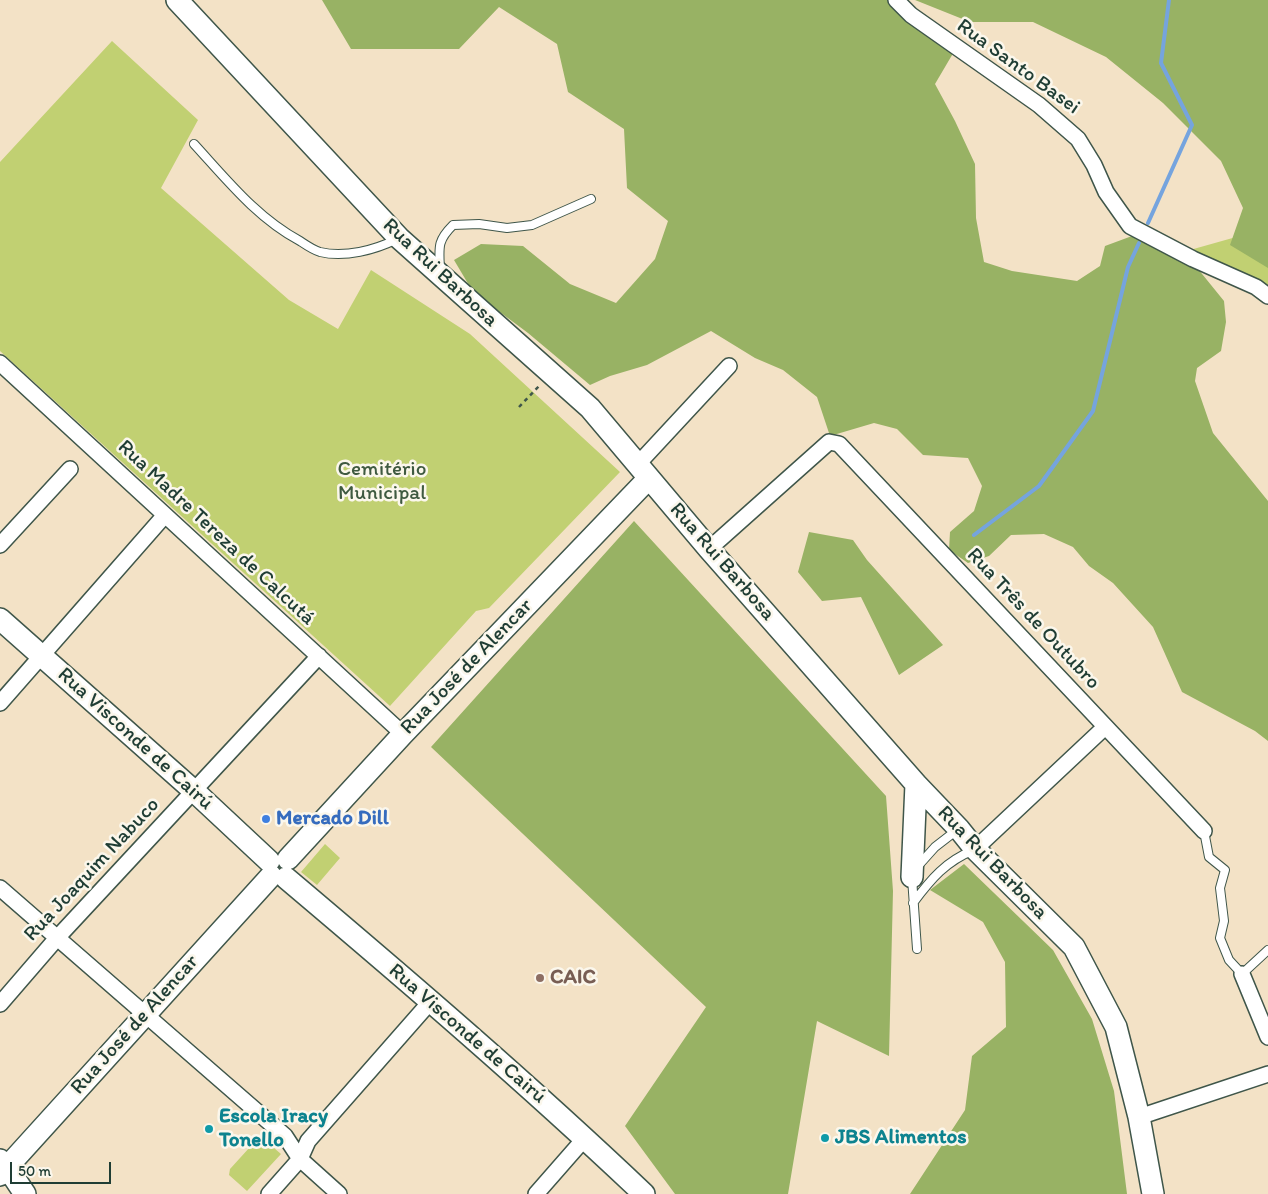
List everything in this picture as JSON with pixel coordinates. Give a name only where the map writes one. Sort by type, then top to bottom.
[{"type":"street","name":"Rua Rui Barbosa","points":[[177,0],[399,238],[590,408],[709,549],[916,784],[959,829],[975,849],[1074,947],[1116,1027],[1139,1117],[1154,1194]]},
{"type":"street","name":"Rua Santo Basei","points":[[896,0],[911,16],[1039,105],[1078,138],[1094,165],[1106,192],[1130,226],[1193,259],[1256,287],[1268,296]]},
{"type":"street","name":"Rua Madre Tereza de Calcutá","points":[[0,363],[403,734]]},
{"type":"street","name":"Rua José de Alencar","points":[[2,1171],[644,471],[729,366]]},
{"type":"street","name":"Rua Três de Outubro","points":[[709,549],[829,442],[839,444],[1204,831]]},
{"type":"street","points":[[0,546],[70,469]]},
{"type":"street","points":[[0,703],[166,515]]},
{"type":"street","name":"Rua Visconde de Cairú","points":[[0,619],[194,791],[278,869],[431,1001],[585,1138],[644,1194]]},
{"type":"street","name":"Rua Joaquim Nabuco","points":[[0,1004],[57,938],[319,656]]},
{"type":"street","points":[[975,849],[1105,727]]},
{"type":"street","points":[[912,877],[916,784]]},
{"type":"street","points":[[0,888],[285,1136],[300,1159],[339,1194]]},
{"type":"street","points":[[1242,974],[1268,1037]]},
{"type":"street","points":[[269,1194],[300,1159],[308,1141],[431,1001]]},
{"type":"street","points":[[1139,1117],[1268,1074]]},
{"type":"street","points":[[536,1194],[585,1138]]},
{"type":"street","points":[[2,1171],[21,1194]]},
{"type":"street","points":[[2,1171],[25,1194]]},
{"type":"lane","points":[[194,144],[254,210],[281,231],[319,252],[346,254],[386,244],[399,238]]},
{"type":"lane","points":[[440,276],[438,245],[442,236],[453,225],[479,224],[507,228],[532,225],[591,199]]},
{"type":"lane","points":[[917,949],[912,877],[935,847],[959,829]]},
{"type":"lane","points":[[1204,831],[1209,857],[1224,870],[1220,888],[1224,921],[1220,938],[1229,960],[1242,974],[1268,950]]},
{"type":"lane","points":[[913,903],[934,875],[957,857],[975,849]]},
{"type":"path","points":[[519,408],[550,374]]},
{"type":"green space","points":[[322,0],[893,0],[955,50],[935,84],[975,164],[976,218],[984,262],[1012,271],[1077,281],[1100,266],[1105,246],[1132,236],[1194,264],[1224,301],[1226,322],[1221,351],[1197,368],[1195,381],[1213,433],[1268,501],[1268,741],[1255,731],[1182,692],[1153,627],[1113,583],[1089,566],[1073,547],[1044,534],[1011,535],[989,556],[968,563],[949,550],[950,532],[974,511],[982,486],[968,458],[923,455],[897,429],[874,423],[830,436],[817,397],[783,370],[755,358],[711,331],[647,365],[610,376],[590,385],[528,333],[473,292],[454,260],[481,244],[523,246],[570,284],[616,303],[655,259],[668,221],[627,188],[624,129],[568,92],[557,44],[499,7],[459,49],[351,49]]},
{"type":"green space","points":[[915,0],[1268,0],[1268,268],[1230,245],[1243,208],[1221,161],[1163,103],[1106,57],[1033,22],[970,22]]},
{"type":"green space","name":"Cemitério Municipal","points":[[112,41],[198,120],[161,188],[289,300],[338,329],[371,270],[470,334],[620,472],[489,608],[476,611],[390,706],[0,351],[0,162]]},
{"type":"green space","points":[[1268,228],[1268,287],[1190,250]]},
{"type":"green space","points":[[634,521],[886,796],[893,891],[889,1056],[817,1021],[788,1194],[675,1194],[625,1126],[706,1007],[431,747]]},
{"type":"green space","points":[[809,532],[853,540],[867,560],[943,645],[899,675],[861,597],[822,601],[798,572]]},
{"type":"green space","points":[[325,844],[340,858],[317,885],[301,872]]},
{"type":"green space","points":[[964,864],[1053,950],[1092,1019],[1114,1091],[1127,1194],[910,1194],[965,1110],[972,1056],[1006,1027],[1005,962],[983,922],[930,890]]},
{"type":"green space","points":[[260,1136],[281,1154],[247,1191],[229,1175],[230,1169]]},
{"type":"waterway","points":[[1148,223],[1192,125],[1161,63],[1169,0]]},
{"type":"waterway","points":[[974,535],[1039,486],[1093,411],[1128,267],[1139,243]]},
{"type":"place","name":"Mercado Dill","points":[[266,819]]},
{"type":"place","name":"CAIC","points":[[540,978]]},
{"type":"place","name":"Escola Iracy Tonello","points":[[209,1129]]},
{"type":"place","name":"JBS Alimentos","points":[[825,1138]]}]
